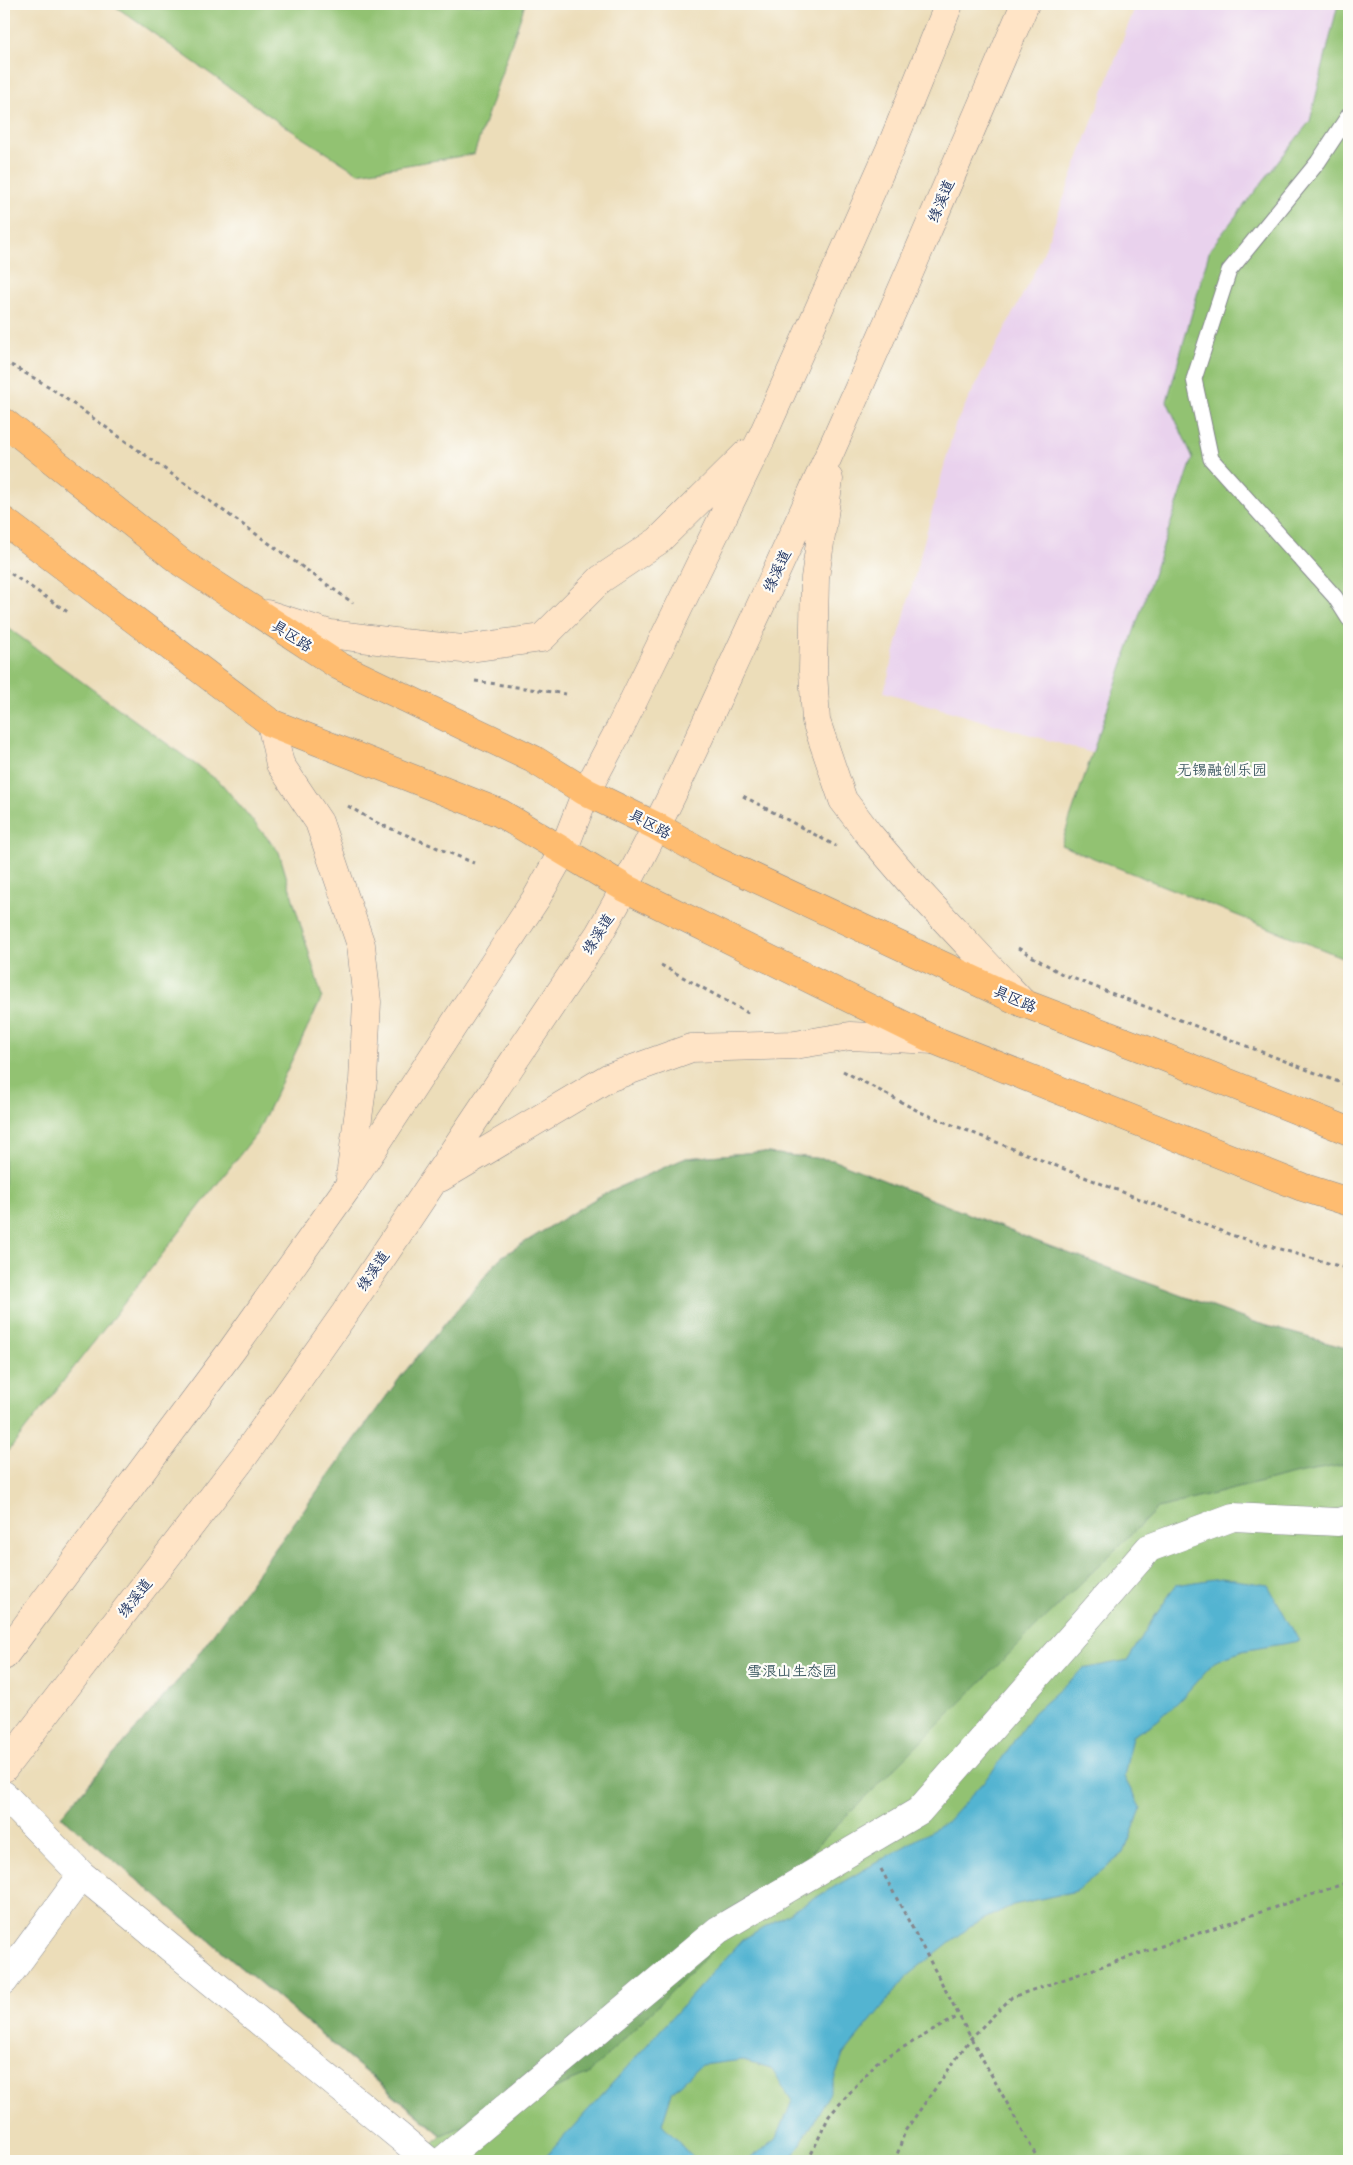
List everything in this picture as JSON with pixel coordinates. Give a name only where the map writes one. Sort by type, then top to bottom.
[{"type":"highway","name":"具区路","points":[[4,422],[182,564],[338,666],[533,759],[586,792],[656,826],[714,859],[1023,1003],[1349,1131]]},
{"type":"highway","points":[[4,521],[271,722],[500,813],[625,888],[934,1040],[1302,1187],[1349,1202]]},
{"type":"main road","points":[[4,1656],[232,1350],[350,1184],[537,898],[563,851],[586,792],[620,728],[761,439],[891,147],[949,4]]},
{"type":"main road","name":"缘溪道","points":[[4,1768],[245,1455],[345,1313],[599,934],[625,888],[656,826],[833,449],[1025,4]]},
{"type":"main road","points":[[251,609],[330,634],[402,644],[463,649],[542,638],[601,579],[658,541],[761,439]]},
{"type":"main road","points":[[833,449],[815,578],[813,671],[816,721],[843,800],[868,834],[916,889],[1023,1003]]},
{"type":"main road","points":[[271,722],[280,764],[319,822],[361,945],[367,1002],[363,1081],[350,1184]]},
{"type":"main road","points":[[434,1181],[608,1078],[691,1048],[795,1045],[850,1036],[934,1040]]},
{"type":"street","points":[[442,2161],[718,1930],[920,1811],[1149,1548],[1233,1517],[1346,1527]]},
{"type":"street","points":[[4,1795],[82,1875],[429,2161]]},
{"type":"street","points":[[4,1981],[82,1875]]},
{"type":"lane","points":[[1349,115],[1318,162],[1229,271],[1194,379],[1211,460],[1335,597],[1349,619]]},
{"type":"path","points":[[4,362],[48,386],[358,607]]},
{"type":"path","points":[[469,680],[566,694]]},
{"type":"path","points":[[743,796],[838,847]]},
{"type":"path","points":[[1010,944],[1062,974],[1349,1086]]},
{"type":"path","points":[[661,965],[755,1018]]},
{"type":"path","points":[[795,1045],[920,1112],[1231,1235],[1349,1269]]},
{"type":"path","points":[[867,1842],[959,2016],[1039,2161]]},
{"type":"path","points":[[895,2161],[905,2130],[971,2038],[1012,1997],[1349,1882]]},
{"type":"path","points":[[808,2161],[828,2116],[877,2062],[959,2016]]},
{"type":"shaded area","points":[[1136,4],[1338,4],[1310,121],[1210,249],[1167,401],[1193,458],[1092,753],[884,692],[955,425],[1041,259]]},
{"type":"green space","points":[[112,4],[525,4],[474,154],[358,173],[277,121]]},
{"type":"green space","name":"无锡融创乐园","points":[[1338,4],[1349,4],[1349,960],[1061,845],[1193,458],[1167,401],[1210,249],[1310,121]]},
{"type":"green space","points":[[4,625],[221,783],[279,852],[322,997],[257,1133],[4,1457]]},
{"type":"green space","name":"雪浪山生态园","points":[[758,1152],[833,1160],[1033,1240],[1250,1321],[1349,1349],[1349,2161],[416,2161],[441,2135],[61,1816],[186,1671],[402,1375],[501,1257],[603,1194],[686,1158]]},
{"type":"green space","name":"雪浪山生态园","points":[[758,1152],[833,1160],[1033,1240],[1250,1321],[1349,1349],[1349,1464],[1302,1472],[1158,1508],[1040,1623],[589,2074],[442,2135],[61,1816],[186,1671],[402,1375],[501,1257],[603,1194],[686,1158]]},
{"type":"water","points":[[1221,1578],[1268,1585],[1299,1641],[1242,1651],[1214,1662],[1179,1701],[1157,1721],[1132,1736],[1124,1777],[1141,1809],[1124,1853],[1076,1891],[1013,1905],[970,1926],[908,1975],[843,2055],[829,2094],[791,2161],[747,2161],[777,2138],[792,2101],[771,2068],[743,2060],[701,2065],[672,2092],[662,2124],[693,2158],[705,2161],[542,2161],[742,1940],[947,1822],[994,1770],[1033,1713],[1083,1669],[1128,1660],[1176,1585]]}]
